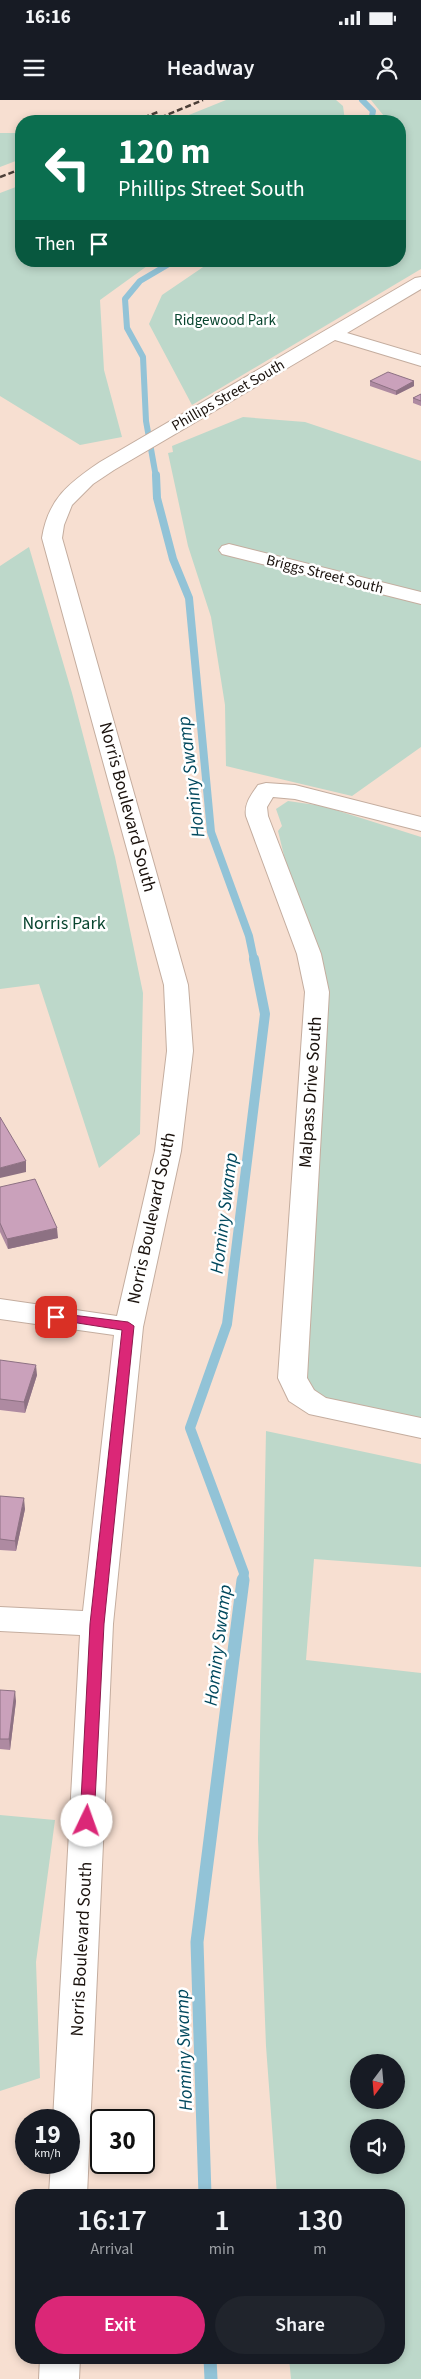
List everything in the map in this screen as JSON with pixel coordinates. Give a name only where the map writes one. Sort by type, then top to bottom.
[{"type":"street","name":"Phillips Street South","points":[[53,526],[53,521],[62,504],[78,486],[107,466],[421,282]]},
{"type":"street","points":[[334,334],[421,361]]},
{"type":"street","name":"Norris Boulevard South","points":[[53,526],[52,538],[176,985],[180,1051],[168,1151],[128,1326],[97,1624],[68,2189]]},
{"type":"street","name":"Briggs Street South","points":[[229,550],[421,598]]},
{"type":"street","name":"Malpass Drive South","points":[[421,824],[295,792],[266,790],[256,807],[257,816],[309,954],[317,992],[291,1372],[292,1385],[306,1402],[318,1407],[362,1418],[421,1428]]},
{"type":"street","points":[[0,1309],[128,1326]]},
{"type":"street","points":[[0,1619],[97,1624]]},
{"type":"street","points":[[59,2379],[60,2364]]},
{"type":"green space","points":[[226,100],[336,100],[343,106],[344,115],[189,115]]},
{"type":"green space","name":"Ridgewood Park","points":[[371,100],[421,100],[421,269],[192,405],[149,324],[162,295],[203,267],[406,267],[406,115],[383,115]]},
{"type":"green space","points":[[0,133],[15,133],[15,161],[0,167]]},
{"type":"green space","points":[[15,187],[15,267],[146,267],[100,300],[104,370],[122,437],[80,445],[0,396],[0,193]]},
{"type":"green space","points":[[243,417],[305,422],[421,461],[421,747],[352,796],[226,766],[225,705],[211,617],[188,546],[168,453],[173,452],[172,446]]},
{"type":"green space","name":"Norris Park","points":[[29,547],[72,693],[115,857],[143,993],[140,1134],[99,1168],[39,984],[0,989],[0,566]]},
{"type":"green space","points":[[288,801],[323,806],[421,837],[421,1427],[305,1402],[315,982],[278,831],[282,826],[276,809]]},
{"type":"green space","points":[[266,1431],[421,1464],[421,1567],[314,1559],[306,1660],[421,1673],[421,2379],[291,2379],[290,2364],[405,2364],[405,2189],[277,2189],[266,2046],[258,1839]]},
{"type":"green space","points":[[0,1815],[55,1820],[36,1962],[40,2078],[0,2091]]},
{"type":"building","points":[[388,372],[414,381],[396,391],[370,381]]},
{"type":"building","points":[[421,394],[421,401],[413,398]]},
{"type":"building","points":[[0,1117],[26,1161],[0,1168]]},
{"type":"building","points":[[35,1179],[57,1228],[7,1239],[0,1223],[0,1187]]},
{"type":"building","points":[[0,1360],[36,1365],[24,1402],[0,1399]]},
{"type":"building","points":[[0,1496],[24,1498],[15,1541],[0,1539]]},
{"type":"building","points":[[0,1690],[15,1691],[9,1739],[0,1739]]},
{"type":"waterway","name":"Hominy Swamp","points":[[362,100],[373,111],[372,115]]},
{"type":"waterway","name":"Hominy Swamp","points":[[156,477],[146,421],[143,357],[127,328],[125,299],[140,281],[164,267]]},
{"type":"waterway","name":"Hominy Swamp","points":[[156,475],[157,498],[173,559],[189,598],[211,832],[249,936],[254,960]]},
{"type":"waterway","name":"Hominy Swamp","points":[[243,1581],[244,1573],[190,1428],[227,1324],[265,1014],[254,959]]},
{"type":"waterway","name":"Hominy Swamp","points":[[205,2189],[197,1942],[243,1580]]},
{"type":"waterway","name":"Hominy Swamp","points":[[210,2364],[211,2379]]},
{"type":"railway","points":[[167,115],[203,100]]},
{"type":"railway","points":[[150,115],[158,112]]},
{"type":"railway","points":[[0,177],[15,171]]},
{"type":"route","points":[[56,1317],[128,1326],[97,1624],[87,1821]]}]
